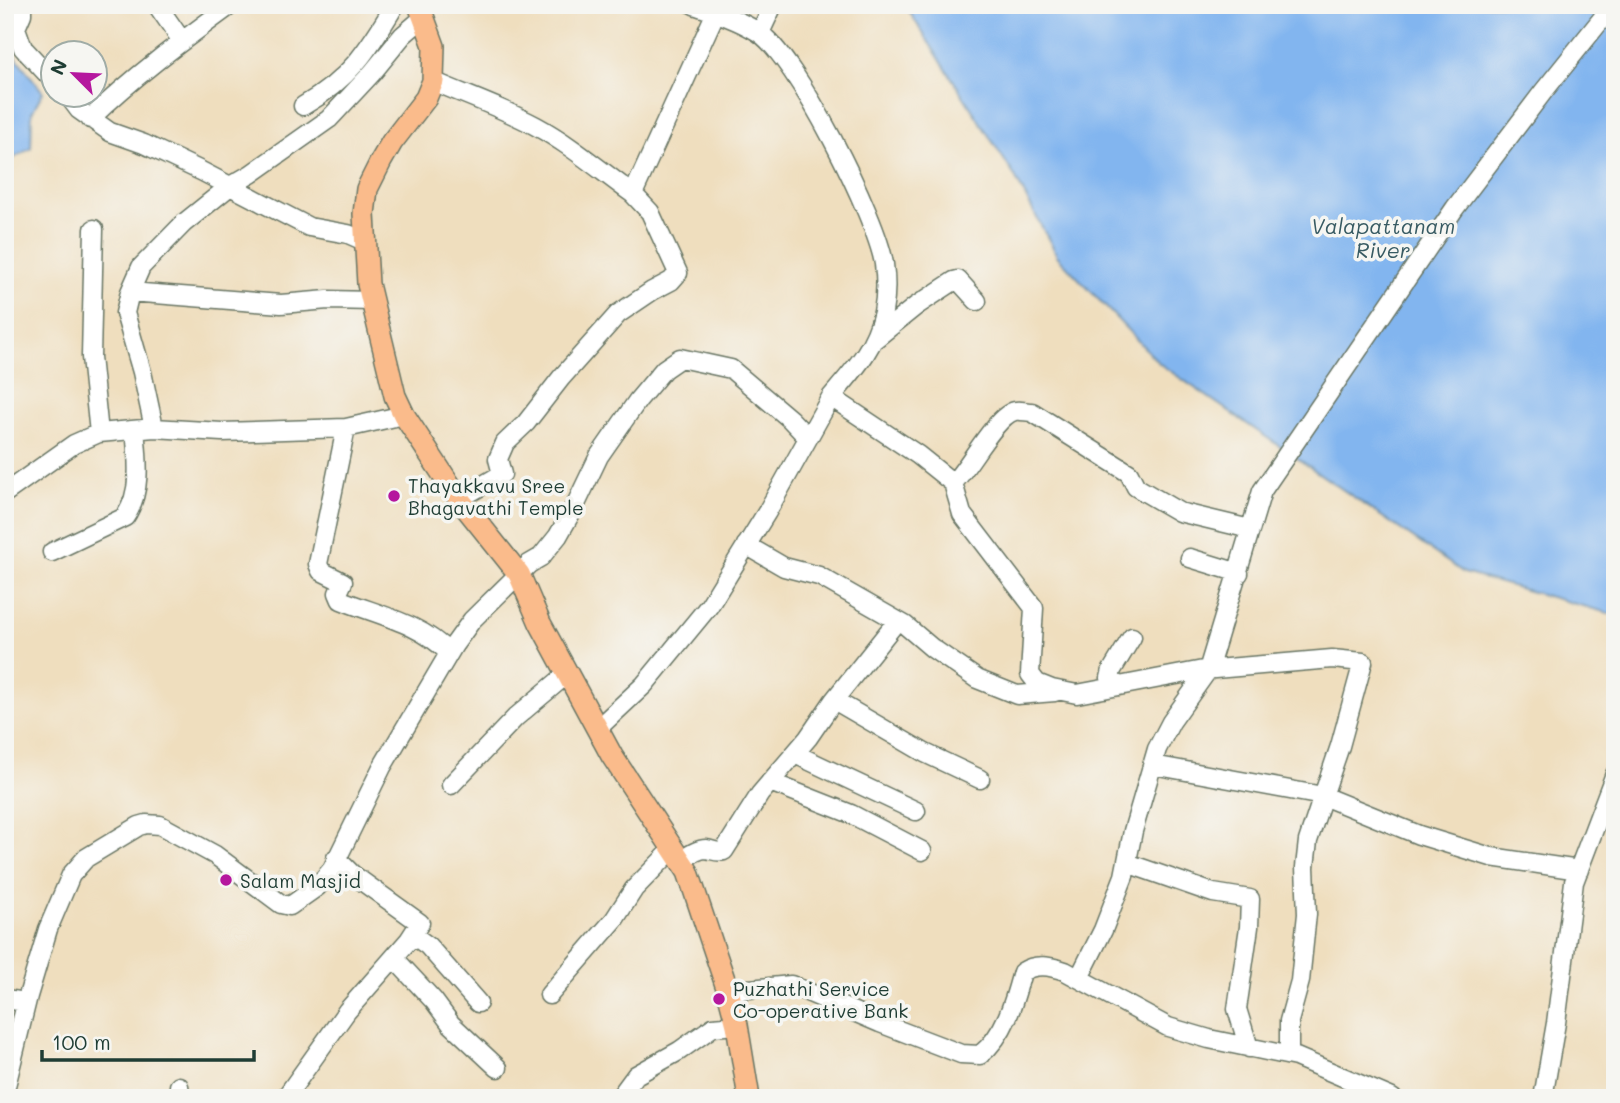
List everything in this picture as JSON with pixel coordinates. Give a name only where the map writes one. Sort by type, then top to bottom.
[{"type":"main road","points":[[421,12],[434,46],[433,81],[426,97],[392,142],[367,189],[364,214],[364,241],[372,301],[395,397],[459,499],[519,573],[540,623],[612,756],[688,872],[728,991],[737,1025],[749,1098]]},
{"type":"street","points":[[22,5],[22,15],[16,28],[23,48],[38,64]]},
{"type":"street","points":[[157,5],[182,41]]},
{"type":"street","points":[[90,119],[115,94],[230,5]]},
{"type":"street","points":[[303,106],[352,69],[372,46],[395,5]]},
{"type":"street","points":[[597,729],[644,685],[709,606],[831,397],[866,357],[875,340],[883,310],[884,263],[872,226],[826,126],[791,68],[760,33],[716,12],[694,5]]},
{"type":"street","points":[[760,33],[772,5]]},
{"type":"street","points":[[1079,978],[1124,876],[1133,831],[1157,749],[1171,722],[1208,670],[1262,491],[1455,208],[1613,5]]},
{"type":"street","points":[[154,428],[125,313],[130,292],[141,267],[184,223],[230,186],[329,119],[372,73],[421,12]]},
{"type":"street","points":[[633,194],[716,12]]},
{"type":"street","points":[[433,81],[499,107],[537,126],[572,148],[633,194],[650,212],[678,274],[618,314],[561,378],[526,423],[505,443],[498,459],[502,474],[459,499]]},
{"type":"street","points":[[78,108],[110,132],[144,144],[309,227],[348,234],[364,241]]},
{"type":"street","points":[[94,229],[91,357],[99,433]]},
{"type":"street","points":[[875,340],[916,306],[954,281],[958,280],[977,300]]},
{"type":"street","points":[[130,292],[281,304],[372,301]]},
{"type":"street","points":[[5,1090],[26,1002],[48,929],[74,870],[86,858],[139,826],[155,824],[179,834],[215,855],[281,904],[290,906],[317,887],[332,869],[382,767],[449,653],[472,620],[519,573],[541,557],[558,536],[599,456],[638,400],[664,369],[680,358],[732,369],[808,438]]},
{"type":"street","points":[[831,397],[918,455],[953,483],[962,514],[1034,608],[1030,674],[1037,683],[1077,694],[1208,670],[1332,659],[1363,662],[1340,746],[1308,841],[1305,867],[1307,914],[1300,981],[1289,1021],[1289,1055]]},
{"type":"street","points":[[953,483],[964,472],[999,422],[1014,411],[1032,412],[1129,473],[1136,487],[1179,512],[1250,529]]},
{"type":"street","points":[[5,493],[74,444],[99,433],[154,428],[222,432],[346,428],[404,415]]},
{"type":"street","points":[[346,428],[318,564],[321,571],[343,582],[338,593],[341,600],[414,627],[438,641],[449,653]]},
{"type":"street","points":[[52,552],[125,517],[132,507],[138,467],[135,430]]},
{"type":"street","points":[[746,545],[784,567],[819,576],[897,621],[977,679],[1017,695],[1043,695],[1061,691]]},
{"type":"street","points":[[1190,558],[1238,573]]},
{"type":"street","points":[[549,995],[614,920],[634,889],[676,856],[705,849],[718,852],[724,850],[746,811],[795,754],[897,621]]},
{"type":"street","points":[[1118,686],[1110,678],[1112,670],[1132,637]]},
{"type":"street","points":[[450,785],[516,717],[567,674]]},
{"type":"street","points":[[834,700],[925,753],[980,779]]},
{"type":"street","points":[[795,754],[916,811]]},
{"type":"street","points":[[1153,765],[1323,796],[1419,835],[1491,857],[1579,870]]},
{"type":"street","points":[[1543,1098],[1556,1023],[1574,882],[1615,774]]},
{"type":"street","points":[[770,782],[861,818],[922,851]]},
{"type":"street","points":[[285,1098],[346,1011],[394,958],[420,923],[367,885],[336,858]]},
{"type":"street","points":[[1126,863],[1204,891],[1250,899],[1249,927],[1237,1009],[1249,1048]]},
{"type":"street","points":[[413,935],[428,946],[478,1003]]},
{"type":"street","points":[[394,958],[434,1001],[451,1024],[498,1068]]},
{"type":"street","points":[[728,991],[791,985],[961,1054],[980,1055],[989,1048],[1015,1002],[1022,972],[1030,967],[1046,966],[1065,971],[1168,1027],[1249,1048],[1289,1055],[1354,1090],[1392,1098]]},
{"type":"street","points":[[5,999],[26,1002]]},
{"type":"street","points":[[618,1098],[636,1075],[679,1051],[713,1027],[737,1025]]},
{"type":"water","name":"Valapattanam River","points":[[905,5],[1615,5],[1615,615],[1464,573],[1160,364],[1058,257],[1014,175]]},
{"type":"water","points":[[5,29],[12,52],[38,86],[38,101],[32,112],[31,148],[5,163]]},
{"type":"place","name":"Thayakkavu Sree Bhagavathi Temple","points":[[394,496]]},
{"type":"place","name":"Salam Masjid","points":[[226,880]]},
{"type":"place","name":"Puzhathi Service Co-operative Bank","points":[[719,999]]}]
